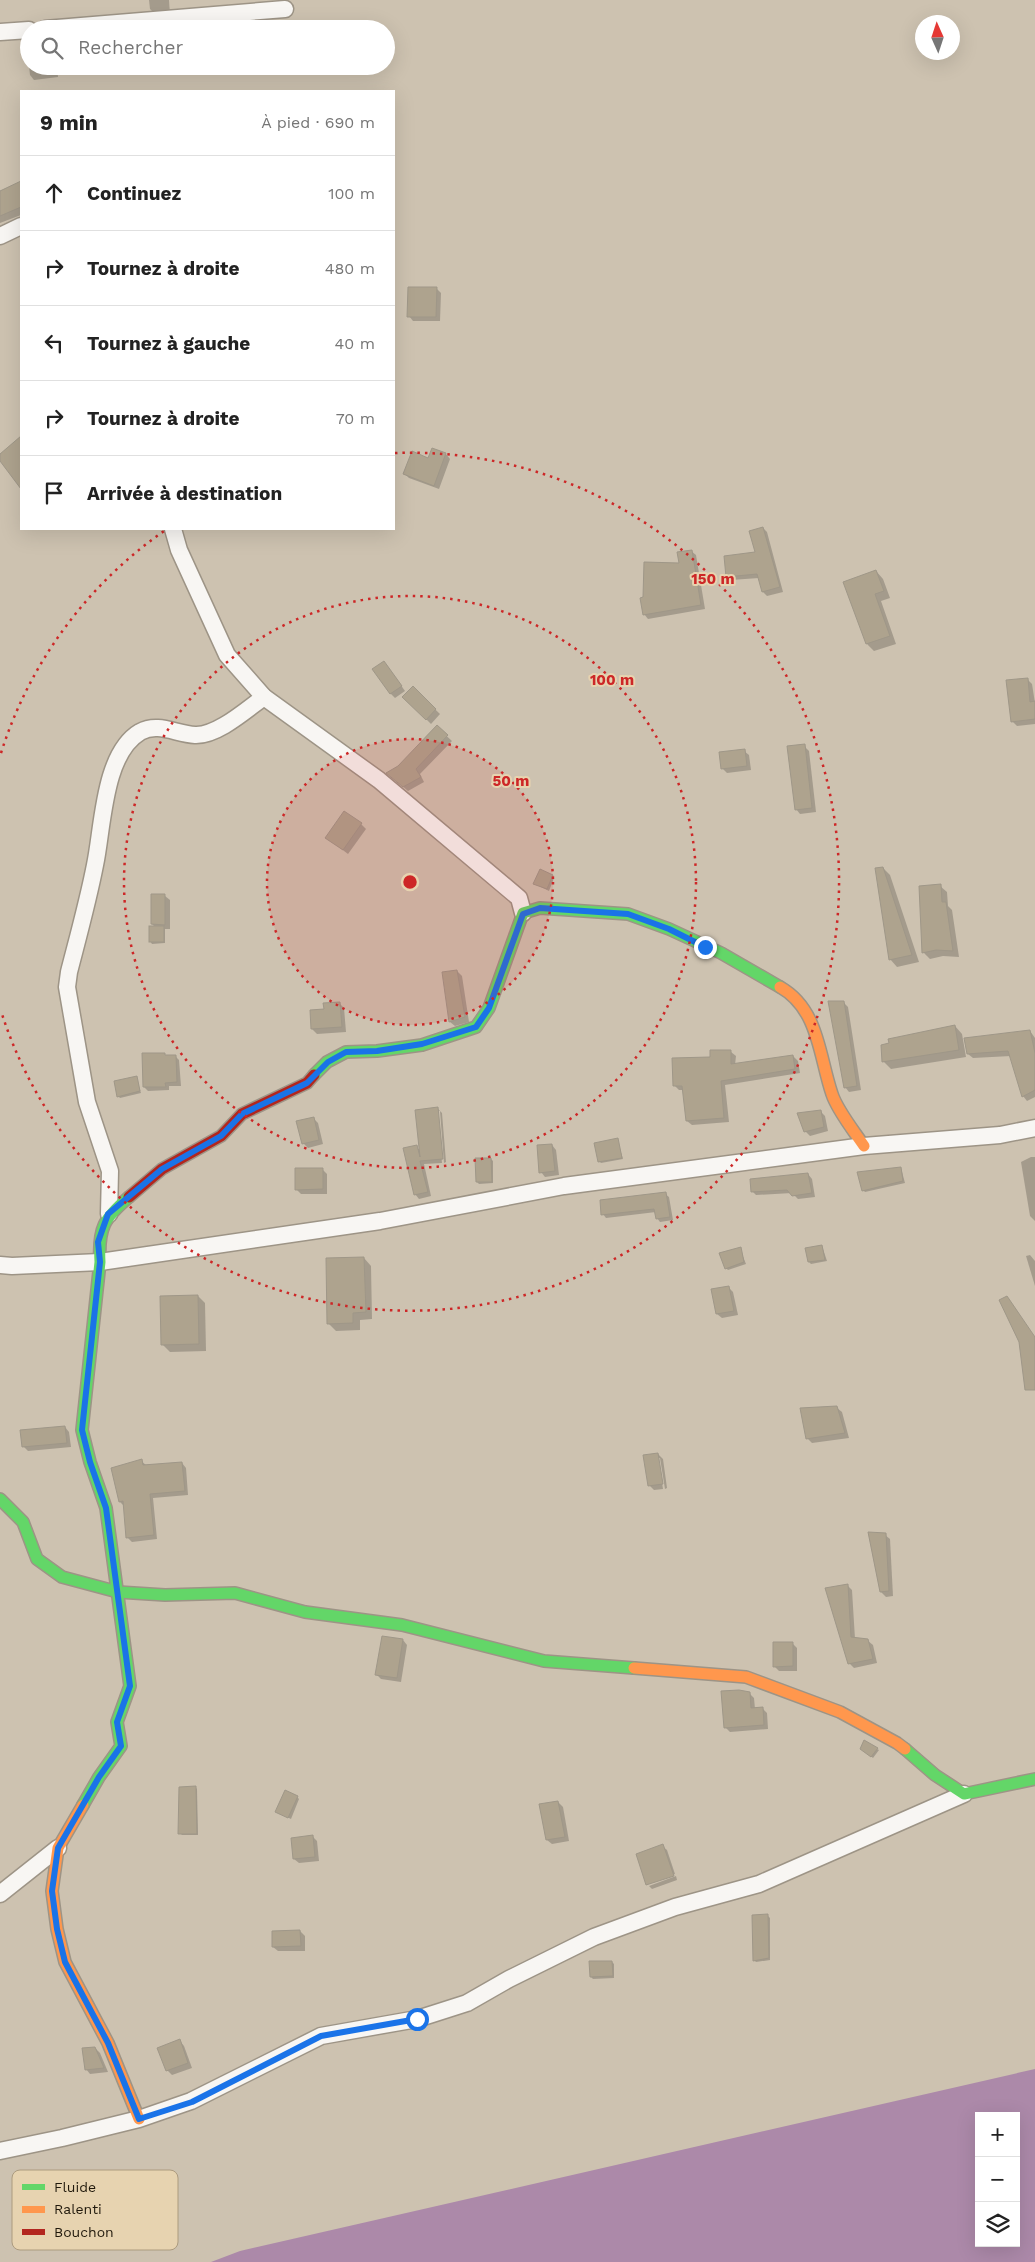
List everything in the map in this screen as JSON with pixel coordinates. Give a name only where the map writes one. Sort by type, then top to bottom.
[{"type":"street","points":[[153,20],[285,9]]},
{"type":"street","points":[[0,32],[20,31]]},
{"type":"street","points":[[0,236],[20,226]]},
{"type":"street","points":[[108,1214],[162,1169],[221,1136],[242,1114],[307,1083],[328,1062],[346,1052],[377,1051],[422,1044],[476,1027],[489,1008],[523,914],[519,898],[379,780],[264,698],[227,655],[179,550],[173,530]]},
{"type":"street","points":[[0,1894],[58,1848],[99,1777],[121,1746],[117,1722],[130,1686],[106,1508],[90,1462],[82,1430],[100,1262],[98,1242],[108,1214],[110,1171],[87,1102],[67,987],[68,972],[96,864],[103,811],[110,777],[122,751],[138,733],[152,727],[195,735],[212,732],[264,698]]},
{"type":"street","points":[[523,914],[540,908],[628,914],[669,929],[721,953],[788,992],[807,1011],[832,1096],[864,1146]]},
{"type":"street","points":[[0,1265],[100,1262],[380,1221],[564,1186],[864,1146],[1000,1135],[1035,1128]]},
{"type":"street","points":[[0,1499],[23,1522],[37,1559],[62,1577],[118,1592],[165,1594],[235,1593],[305,1612],[402,1625],[544,1661],[746,1678],[840,1712],[897,1743],[936,1775],[964,1794]]},
{"type":"street","points":[[0,2151],[139,2119],[192,2102],[321,2036],[417,2019],[467,2003],[509,1979],[594,1937],[676,1907],[759,1884],[964,1794],[1035,1779]]},
{"type":"street","points":[[58,1848],[52,1891],[57,1929],[65,1962],[108,2043],[139,2119]]},
{"type":"shaded area","points":[[1035,2069],[1035,2262],[211,2262],[240,2251]]},
{"type":"building","points":[[20,181],[20,207],[0,216],[0,191]]},
{"type":"building","points":[[408,287],[437,287],[436,317],[407,317]]},
{"type":"building","points":[[20,437],[20,488],[0,461],[0,454]]},
{"type":"building","points":[[432,448],[446,453],[434,486],[403,474],[412,451],[428,458]]},
{"type":"building","points":[[763,527],[780,587],[762,592],[757,574],[726,577],[724,556],[755,552],[749,531]]},
{"type":"building","points":[[692,550],[701,605],[643,615],[640,598],[643,597],[644,562],[679,563],[677,552]]},
{"type":"building","points":[[876,570],[884,591],[875,594],[890,636],[866,644],[843,582]]},
{"type":"building","points":[[384,661],[402,686],[390,694],[372,669]]},
{"type":"building","points":[[1028,678],[1030,702],[1035,701],[1035,719],[1011,722],[1006,680]]},
{"type":"building","points":[[413,686],[436,709],[426,720],[402,697]]},
{"type":"building","points":[[437,725],[448,735],[416,769],[421,777],[403,787],[386,773],[398,766]]},
{"type":"building","points":[[805,744],[812,808],[795,810],[787,746]]},
{"type":"building","points":[[745,749],[747,766],[721,769],[719,752]]},
{"type":"building","points":[[344,811],[362,823],[343,850],[325,838]]},
{"type":"building","points":[[883,867],[912,955],[889,960],[875,868]]},
{"type":"building","points":[[540,869],[553,875],[547,889],[533,884]]},
{"type":"building","points":[[941,884],[942,902],[946,902],[953,951],[936,950],[922,953],[919,886]]},
{"type":"building","points":[[151,894],[165,894],[165,925],[151,924]]},
{"type":"building","points":[[149,926],[164,926],[164,942],[149,942]]},
{"type":"building","points":[[457,970],[465,1017],[449,1022],[442,972]]},
{"type":"building","points":[[828,1001],[844,1001],[857,1086],[844,1088]]},
{"type":"building","points":[[340,1002],[342,1027],[311,1029],[310,1010],[324,1009],[323,1003]]},
{"type":"building","points":[[955,1025],[959,1050],[882,1062],[881,1045],[889,1043],[888,1039]]},
{"type":"building","points":[[1030,1030],[1035,1053],[1035,1090],[1022,1097],[1008,1051],[967,1054],[964,1038]]},
{"type":"building","points":[[710,1050],[731,1050],[731,1064],[793,1055],[795,1069],[721,1081],[724,1118],[686,1121],[682,1086],[673,1086],[672,1058],[710,1057]]},
{"type":"building","points":[[142,1053],[176,1055],[177,1082],[165,1083],[166,1087],[143,1087]]},
{"type":"building","points":[[137,1076],[140,1091],[117,1097],[114,1081]]},
{"type":"building","points":[[438,1107],[443,1159],[420,1161],[428,1192],[414,1195],[403,1148],[417,1145],[420,1157],[415,1110]]},
{"type":"building","points":[[821,1110],[824,1127],[804,1132],[797,1113]]},
{"type":"building","points":[[314,1117],[319,1140],[302,1144],[296,1121]]},
{"type":"building","points":[[618,1138],[622,1158],[598,1162],[594,1143]]},
{"type":"building","points":[[552,1144],[555,1171],[539,1173],[537,1145]]},
{"type":"building","points":[[475,1158],[491,1158],[492,1182],[476,1182]]},
{"type":"building","points":[[901,1167],[903,1181],[862,1191],[857,1172]]},
{"type":"building","points":[[295,1168],[323,1168],[323,1189],[295,1190]]},
{"type":"building","points":[[808,1173],[812,1193],[792,1196],[787,1190],[751,1192],[750,1179]]},
{"type":"building","points":[[666,1192],[670,1217],[656,1219],[654,1209],[601,1215],[600,1200]]},
{"type":"building","points":[[822,1245],[825,1260],[808,1262],[805,1248]]},
{"type":"building","points":[[741,1247],[744,1262],[725,1269],[719,1253]]},
{"type":"building","points":[[364,1257],[366,1312],[353,1313],[353,1323],[327,1324],[326,1258]]},
{"type":"building","points":[[729,1286],[734,1311],[716,1314],[711,1289]]},
{"type":"building","points":[[198,1295],[199,1344],[161,1345],[160,1296]]},
{"type":"building","points":[[1007,1296],[1035,1337],[1035,1390],[1025,1390],[1019,1342],[999,1300]]},
{"type":"building","points":[[837,1406],[845,1433],[806,1439],[800,1408]]},
{"type":"building","points":[[65,1426],[67,1443],[22,1447],[20,1430]]},
{"type":"building","points":[[658,1453],[663,1484],[648,1486],[643,1455]]},
{"type":"building","points":[[142,1459],[143,1465],[182,1462],[185,1491],[150,1494],[154,1535],[126,1538],[123,1501],[119,1502],[111,1468]]},
{"type":"building","points":[[868,1532],[886,1533],[889,1591],[880,1592]]},
{"type":"building","points":[[848,1584],[851,1637],[868,1639],[873,1659],[848,1664],[825,1588]]},
{"type":"building","points":[[382,1636],[403,1639],[397,1678],[375,1675]]},
{"type":"building","points":[[773,1642],[793,1642],[793,1666],[773,1667]]},
{"type":"building","points":[[739,1690],[750,1692],[751,1708],[763,1707],[764,1725],[724,1728],[721,1691]]},
{"type":"building","points":[[864,1740],[878,1748],[871,1757],[860,1749]]},
{"type":"building","points":[[196,1786],[197,1834],[178,1834],[179,1787]]},
{"type":"building","points":[[285,1790],[298,1796],[288,1818],[275,1812]]},
{"type":"building","points":[[558,1801],[565,1837],[546,1840],[539,1804]]},
{"type":"building","points":[[313,1835],[315,1857],[293,1859],[291,1838]]},
{"type":"building","points":[[663,1844],[674,1876],[646,1885],[636,1854]]},
{"type":"building","points":[[768,1914],[769,1958],[753,1961],[752,1915]]},
{"type":"building","points":[[300,1930],[301,1946],[272,1947],[272,1931]]},
{"type":"building","points":[[589,1961],[612,1961],[613,1976],[590,1977]]},
{"type":"building","points":[[180,2039],[188,2063],[166,2071],[157,2048]]},
{"type":"building","points":[[95,2047],[104,2068],[85,2070],[82,2048]]},
{"type":"traffic: fast","points":[[314,1075],[327,1062],[346,1052],[377,1051],[422,1045],[476,1027],[489,1008],[523,913],[540,908],[628,914],[669,929],[721,953],[780,987]]},
{"type":"traffic: fast","points":[[83,1805],[99,1777],[121,1746],[117,1722],[130,1686],[106,1508],[90,1462],[82,1430],[100,1262],[100,1240],[108,1218],[129,1197]]},
{"type":"traffic: fast","points":[[0,1499],[23,1522],[37,1559],[62,1577],[118,1592],[165,1595],[235,1593],[305,1612],[402,1625],[544,1661],[634,1668]]},
{"type":"traffic: fast","points":[[905,1749],[935,1775],[964,1794],[1035,1779]]},
{"type":"traffic: slow","points":[[780,987],[793,996],[803,1008],[810,1021],[816,1034],[834,1100],[864,1146]]},
{"type":"traffic: slow","points":[[634,1668],[746,1677],[840,1712],[905,1749]]},
{"type":"traffic: slow","points":[[83,1805],[58,1848],[52,1891],[57,1929],[65,1962],[108,2043],[139,2119]]},
{"type":"traffic: jam","points":[[129,1197],[162,1169],[221,1136],[242,1114],[307,1083],[314,1075]]},
{"type":"route","points":[[417,2019],[321,2036],[192,2102],[139,2119],[108,2043],[65,1962],[57,1929],[52,1891],[58,1848],[99,1777],[121,1746],[117,1722],[130,1686],[106,1508],[90,1462],[82,1430],[92,1356],[100,1262],[98,1242],[108,1214],[162,1169],[221,1136],[242,1114],[271,1102],[307,1083],[328,1062],[346,1052],[377,1051],[422,1044],[476,1027],[489,1008],[523,914],[540,908],[628,914],[669,929],[705,947]]}]
